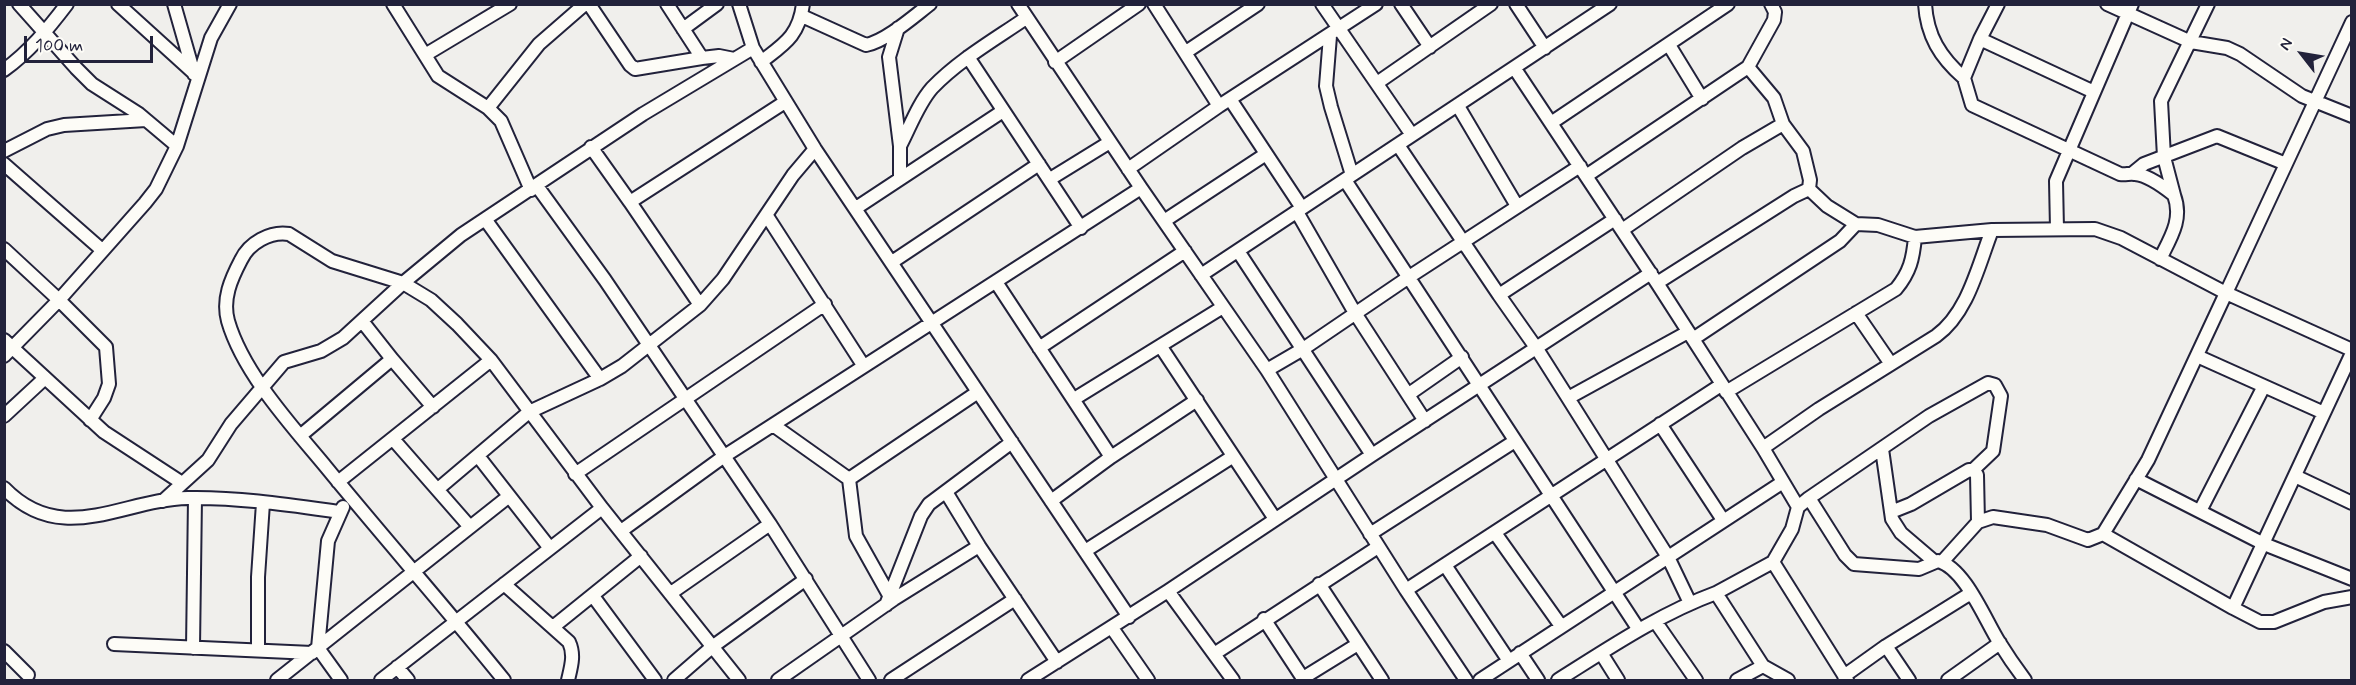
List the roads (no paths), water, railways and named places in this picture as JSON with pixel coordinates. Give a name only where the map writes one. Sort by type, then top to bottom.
[{"type":"street","points":[[20,4],[92,84],[146,120],[177,146]]},
{"type":"street","points":[[4,70],[45,33],[67,4]]},
{"type":"street","points":[[118,4],[195,77]]},
{"type":"street","points":[[174,4],[195,77]]},
{"type":"street","points":[[182,483],[119,443],[7,348],[59,300],[156,189],[177,146],[195,77],[211,38],[230,4]]},
{"type":"street","points":[[393,4],[442,80],[488,108],[501,121],[534,188],[605,280],[770,524],[869,681]]},
{"type":"street","points":[[425,55],[510,4]]},
{"type":"street","points":[[488,108],[539,44],[587,4],[632,68],[639,70],[702,58],[734,59]]},
{"type":"street","points":[[667,4],[702,58]]},
{"type":"street","points":[[683,29],[717,4]]},
{"type":"street","points":[[739,4],[753,48],[785,102],[1129,617]]},
{"type":"street","points":[[761,62],[792,37],[802,10],[866,45],[898,28],[930,4]]},
{"type":"street","points":[[1055,62],[1139,4]]},
{"type":"street","points":[[1154,4],[1219,105]]},
{"type":"street","points":[[1186,52],[1258,4]]},
{"type":"street","points":[[1322,4],[1335,32],[1377,83],[1412,135]]},
{"type":"street","points":[[1128,169],[1219,105],[1376,4]]},
{"type":"street","points":[[1401,4],[1430,47]]},
{"type":"street","points":[[1377,83],[1491,4]]},
{"type":"street","points":[[1516,4],[1545,48]]},
{"type":"street","points":[[1201,275],[1610,4]]},
{"type":"street","points":[[1703,4],[1712,16]]},
{"type":"street","points":[[1551,123],[1728,4]]},
{"type":"street","points":[[1267,370],[1303,349],[1517,206],[1583,171],[1702,99],[1748,67],[1774,20],[1775,12],[1771,4]]},
{"type":"street","points":[[1925,4],[1926,21],[1933,40],[1949,65],[1964,78],[1972,105],[2068,151],[2126,175],[2133,173],[2144,164],[2217,136],[2286,164]]},
{"type":"street","points":[[1964,78],[1998,4]]},
{"type":"street","points":[[2107,4],[2130,10],[2189,41],[2227,48],[2240,54],[2302,96],[2352,116]]},
{"type":"street","points":[[2160,259],[2175,230],[2178,218],[2164,157],[2161,101],[2208,4]]},
{"type":"street","points":[[900,146],[917,111],[932,88],[1023,9],[1055,62],[1140,188],[1267,370],[1378,547],[1466,681]]},
{"type":"street","points":[[2057,229],[2055,187],[2068,151],[2130,10]]},
{"type":"street","points":[[1809,498],[1845,555],[1854,564],[1919,569],[1938,562],[1978,522],[1993,517],[2047,525],[2088,540],[2103,534],[2148,460],[2171,414],[2352,22]]},
{"type":"street","points":[[898,28],[889,57],[900,146],[900,179]]},
{"type":"street","points":[[1335,32],[1326,86],[1349,177],[1409,277],[1639,630]]},
{"type":"street","points":[[1980,39],[2094,92]]},
{"type":"street","points":[[1669,45],[1702,99]]},
{"type":"street","points":[[163,501],[208,460],[231,424],[284,362],[321,351],[343,338],[403,283],[461,235],[534,188],[591,147],[753,48]]},
{"type":"street","points":[[968,57],[1081,228]]},
{"type":"street","points":[[1748,67],[1774,98],[1783,124],[1803,151],[1810,180],[1809,189]]},
{"type":"street","points":[[1515,69],[1654,278],[1798,507]]},
{"type":"street","points":[[1230,99],[1300,210],[1356,313],[1425,421]]},
{"type":"street","points":[[630,202],[785,102]]},
{"type":"street","points":[[1458,106],[1517,206]]},
{"type":"street","points":[[856,208],[1003,111]]},
{"type":"street","points":[[4,151],[47,129],[64,125],[146,120]]},
{"type":"street","points":[[1622,230],[1742,148],[1783,124]]},
{"type":"street","points":[[1050,179],[1110,142]]},
{"type":"street","points":[[1398,146],[1462,243],[1537,349],[1668,557],[1690,603]]},
{"type":"street","points":[[591,147],[700,305]]},
{"type":"street","points":[[438,489],[529,412],[600,379],[700,305],[723,279],[793,175],[815,149]]},
{"type":"street","points":[[1164,221],[1266,154]]},
{"type":"street","points":[[4,164],[102,250]]},
{"type":"street","points":[[892,262],[1040,164]]},
{"type":"street","points":[[2133,173],[2164,187],[2174,195]]},
{"type":"street","points":[[621,531],[723,457],[1140,188]]},
{"type":"street","points":[[1809,189],[1827,206],[1856,224],[1878,225],[1915,237],[1992,230],[2095,229],[2111,234],[2226,293],[2352,352],[2233,608]]},
{"type":"street","points":[[1028,681],[1044,676],[1058,662],[1537,349],[1654,278],[1809,189]]},
{"type":"street","points":[[766,216],[863,365]]},
{"type":"street","points":[[485,219],[600,379]]},
{"type":"street","points":[[1499,295],[1615,219]]},
{"type":"street","points":[[1568,398],[1690,335],[1840,242],[1856,224]]},
{"type":"street","points":[[1763,448],[1951,324],[1969,291],[1992,230]]},
{"type":"street","points":[[504,681],[457,621],[349,497],[262,388],[227,319],[226,302],[232,278],[252,244],[268,236],[289,234],[332,261],[403,283],[431,300],[491,360],[575,474],[739,681]]},
{"type":"street","points":[[1406,590],[1495,534],[1660,424],[1896,289],[1907,276],[1912,262],[1915,237]]},
{"type":"street","points":[[4,249],[106,347],[109,384],[104,398],[90,420]]},
{"type":"street","points":[[1040,348],[1185,251]]},
{"type":"street","points":[[1238,251],[1372,455]]},
{"type":"street","points":[[996,282],[1111,457]]},
{"type":"street","points":[[575,474],[825,304]]},
{"type":"street","points":[[1074,399],[1223,307]]},
{"type":"street","points":[[1856,313],[1891,364]]},
{"type":"street","points":[[362,321],[434,406]]},
{"type":"street","points":[[1161,347],[1275,519]]},
{"type":"street","points":[[2197,356],[2324,413]]},
{"type":"street","points":[[1409,393],[1462,357]]},
{"type":"street","points":[[300,436],[392,359]]},
{"type":"street","points":[[339,483],[491,360]]},
{"type":"street","points":[[4,416],[45,378]]},
{"type":"street","points":[[1558,681],[1655,621],[1716,593],[1773,562],[1792,529],[1798,507],[1929,416],[1992,382],[2000,390],[2001,396],[1995,442],[1991,453],[1973,470],[1969,470],[1891,513]]},
{"type":"street","points":[[2200,511],[2264,386]]},
{"type":"street","points":[[849,479],[978,392]]},
{"type":"street","points":[[1051,501],[1111,457],[1197,400]]},
{"type":"street","points":[[1660,424],[1723,520]]},
{"type":"street","points":[[773,425],[849,479],[856,536],[887,600]]},
{"type":"street","points":[[393,439],[470,527]]},
{"type":"street","points":[[1370,534],[1515,441]]},
{"type":"street","points":[[887,600],[928,504],[1012,442]]},
{"type":"street","points":[[1882,449],[1891,513],[1902,532],[1938,562],[1957,574],[1971,592],[2025,681]]},
{"type":"street","points":[[478,456],[549,548]]},
{"type":"street","points":[[1085,551],[1232,457]]},
{"type":"street","points":[[1973,470],[1977,475],[1978,522]]},
{"type":"street","points":[[2295,476],[2352,503]]},
{"type":"street","points":[[2136,478],[2264,544],[2352,579]]},
{"type":"street","points":[[1480,681],[1783,482]]},
{"type":"street","points":[[946,492],[979,546],[1058,662]]},
{"type":"street","points":[[6,494],[38,511],[75,519],[95,517],[163,501],[195,498],[263,502],[340,512]]},
{"type":"street","points":[[340,681],[315,650],[328,541],[349,497]]},
{"type":"street","points":[[277,681],[508,497]]},
{"type":"street","points":[[193,648],[195,498]]},
{"type":"street","points":[[258,650],[258,577],[263,502]]},
{"type":"street","points":[[381,681],[602,508]]},
{"type":"street","points":[[671,593],[770,524]]},
{"type":"street","points":[[1495,534],[1561,626]]},
{"type":"street","points":[[2103,534],[2260,622],[2274,622],[2324,602],[2352,597]]},
{"type":"street","points":[[778,681],[887,600],[979,546]]},
{"type":"street","points":[[1214,654],[1264,619],[1378,547]]},
{"type":"street","points":[[553,627],[641,556]]},
{"type":"street","points":[[1773,562],[1845,678],[1886,646],[1971,592]]},
{"type":"street","points":[[1445,565],[1509,661]]},
{"type":"street","points":[[674,681],[712,647],[806,579]]},
{"type":"street","points":[[504,584],[569,642],[572,650],[568,681]]},
{"type":"street","points":[[1319,584],[1382,681]]},
{"type":"street","points":[[1168,591],[1233,681]]},
{"type":"street","points":[[1716,593],[1763,666],[1788,681]]},
{"type":"street","points":[[593,596],[655,681]]},
{"type":"street","points":[[891,681],[1015,599]]},
{"type":"street","points":[[1264,619],[1303,680],[1358,644]]},
{"type":"street","points":[[1655,621],[1696,681]]},
{"type":"street","points":[[1112,628],[1148,681]]},
{"type":"street","points":[[1948,681],[2000,643]]},
{"type":"street","points":[[114,644],[315,650]]},
{"type":"street","points":[[1886,646],[1909,681]]},
{"type":"street","points":[[4,651],[28,675]]},
{"type":"street","points":[[1520,653],[1538,681]]},
{"type":"street","points":[[1601,653],[1618,681]]},
{"type":"street","points":[[1737,681],[1763,666]]},
{"type":"street","points":[[397,667],[408,681]]}]
